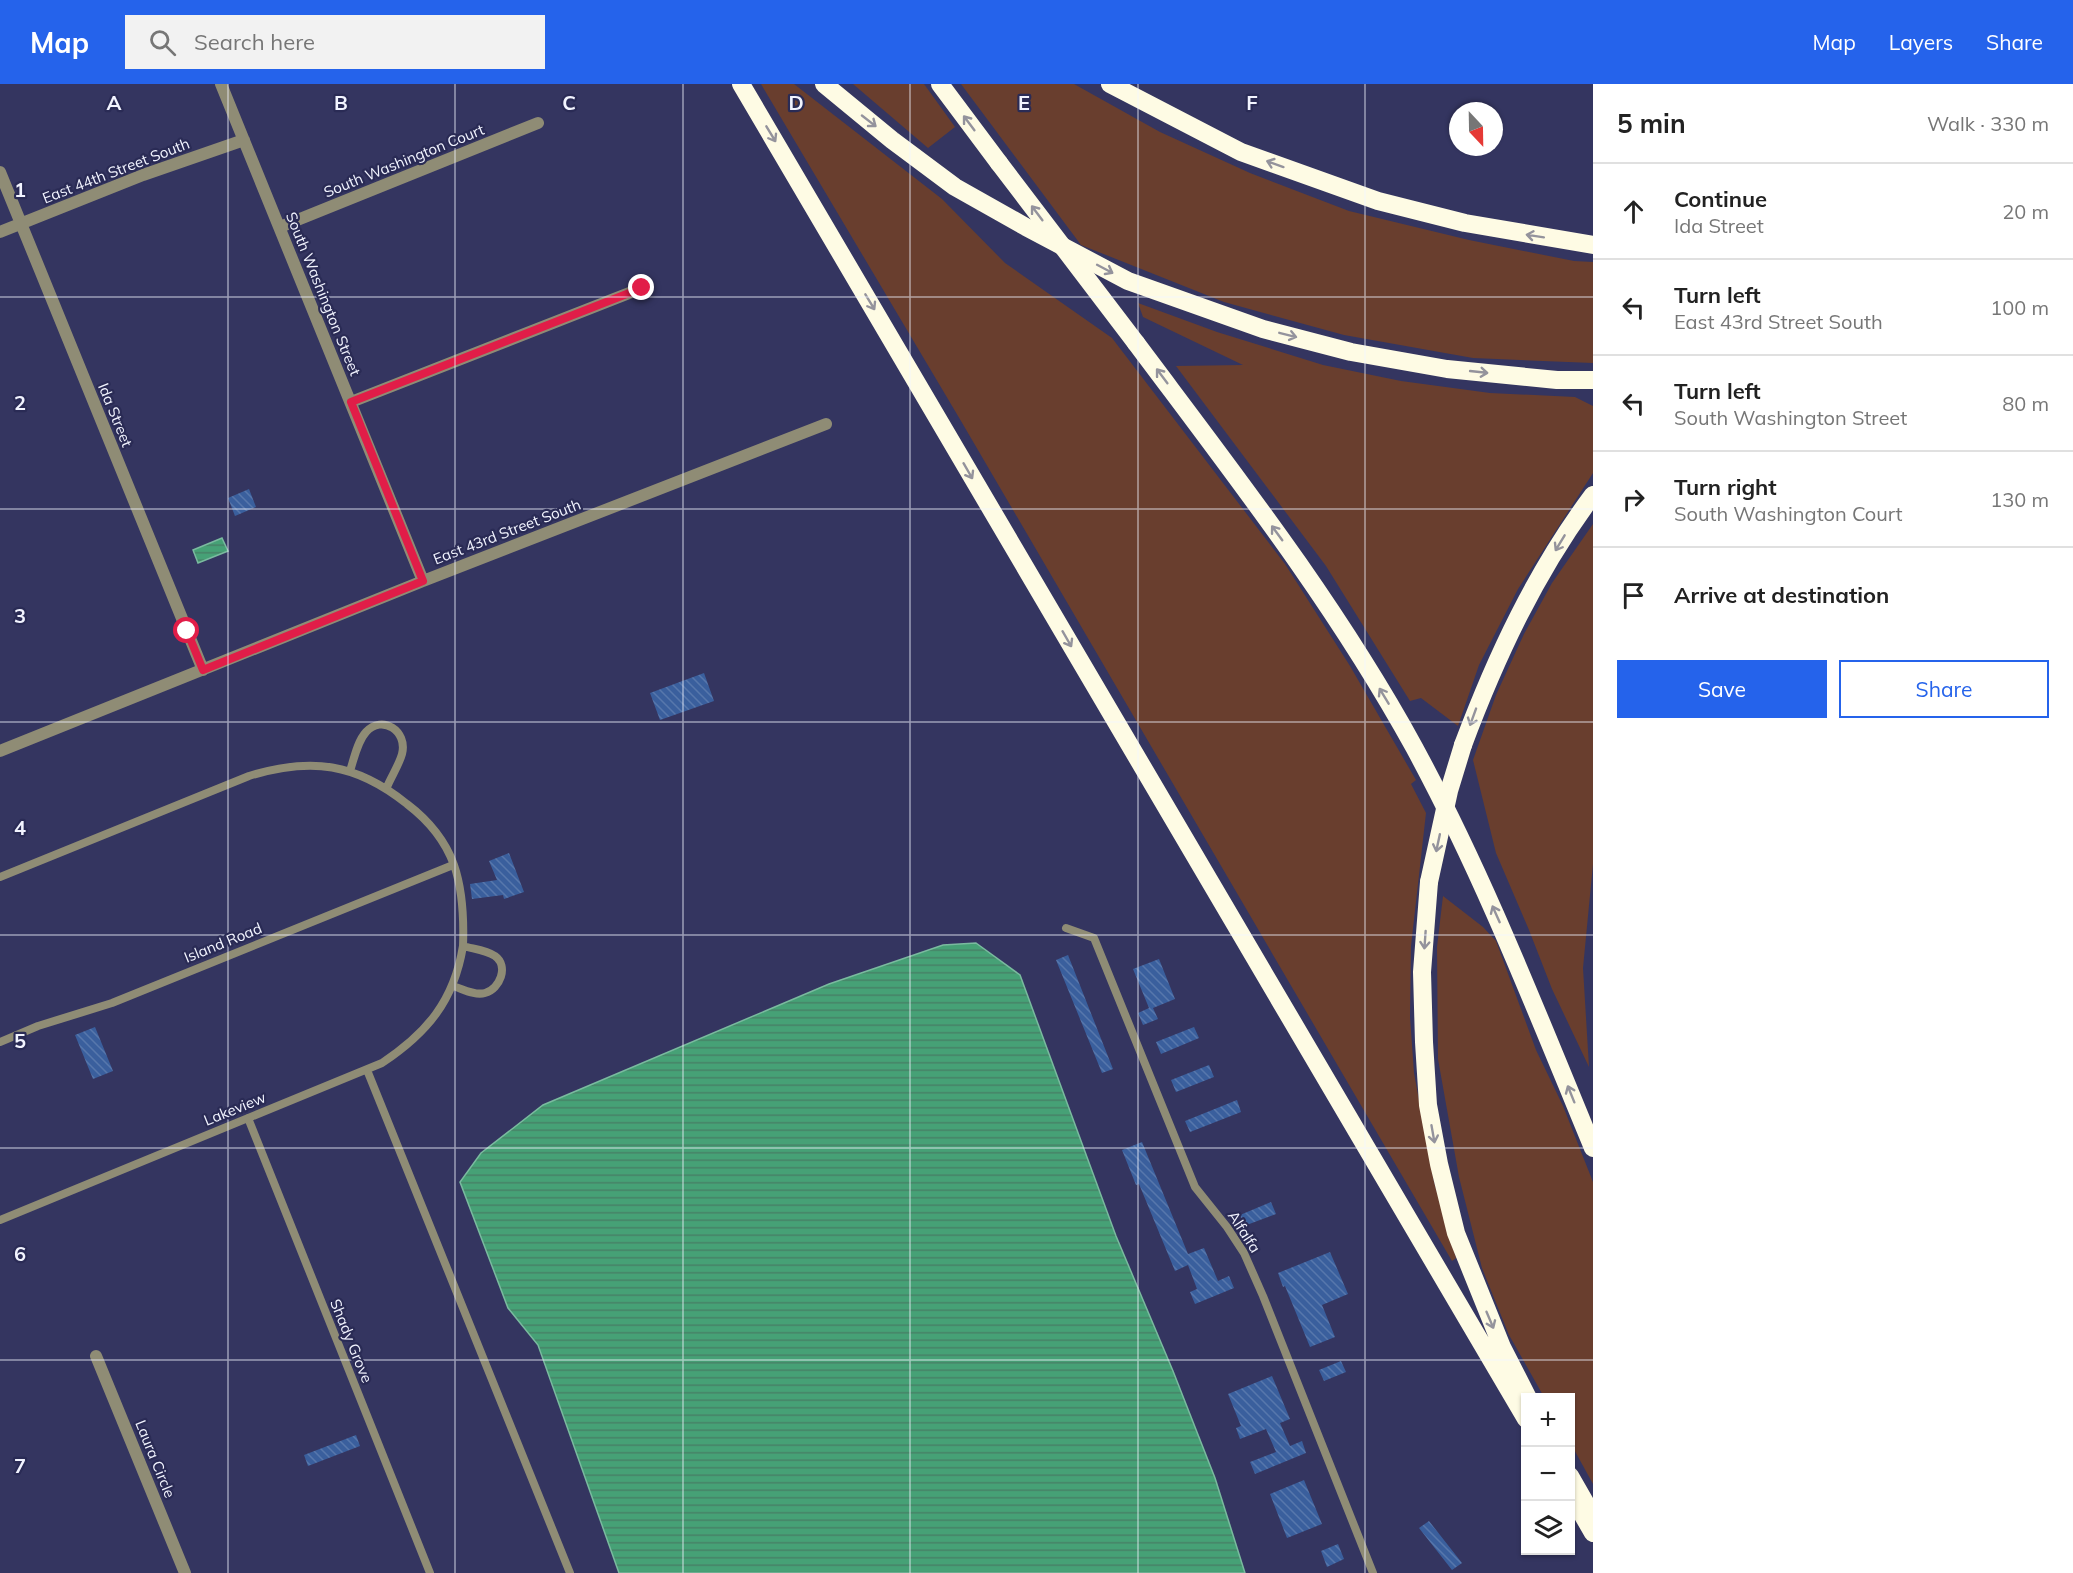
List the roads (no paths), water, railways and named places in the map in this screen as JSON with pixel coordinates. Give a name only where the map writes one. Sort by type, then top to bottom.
[{"type":"highway","points":[[741,84],[1521,1410]]},
{"type":"highway","points":[[824,84],[892,140],[955,187],[1128,281],[1263,329],[1351,352],[1447,369],[1557,380],[1593,380]]},
{"type":"highway","points":[[940,84],[1313,582],[1352,643],[1413,747],[1496,913],[1593,1148]]},
{"type":"highway","points":[[1110,84],[1241,152],[1378,201],[1464,223],[1593,245]]},
{"type":"highway","points":[[1525,1393],[1502,1347],[1459,1242],[1439,1164],[1428,1105],[1422,972],[1429,882],[1449,791],[1463,745],[1500,652],[1534,586],[1569,526],[1593,495]]},
{"type":"highway","points":[[1575,1485],[1593,1516]]},
{"type":"highway","points":[[1574,1501],[1593,1533]]},
{"type":"street","name":"South Washington Street","points":[[221,84],[423,581]]},
{"type":"street","name":"South Washington Court","points":[[280,227],[538,123]]},
{"type":"street","name":"East 44th Street South","points":[[0,232],[143,175],[244,140]]},
{"type":"street","name":"Ida Street","points":[[0,172],[203,670]]},
{"type":"street","points":[[351,402],[642,288]]},
{"type":"street","name":"East 43rd Street South","points":[[0,751],[423,581],[826,424]]},
{"type":"street","name":"Laura Circle","points":[[96,1356],[185,1573]]},
{"type":"lane","points":[[350,771],[360,740],[366,731],[382,723],[393,726],[400,733],[403,742],[402,753],[387,788]]},
{"type":"lane","name":"Lakeview","points":[[0,877],[249,776],[271,769],[317,765],[350,771],[387,788],[428,822],[440,837],[453,865],[461,896],[463,946],[453,986],[439,1012],[419,1036],[396,1054],[367,1070],[0,1220]]},
{"type":"lane","name":"Island Road","points":[[0,1042],[38,1026],[112,1003],[453,865]]},
{"type":"lane","name":"Alfalfa","points":[[1066,928],[1094,938],[1195,1187],[1227,1227],[1244,1253],[1373,1573]]},
{"type":"lane","points":[[453,986],[483,994],[497,986],[501,979],[498,960],[493,955],[463,946]]},
{"type":"lane","points":[[367,1070],[570,1573]]},
{"type":"lane","name":"Shady Grove","points":[[248,1118],[430,1573]]}]
